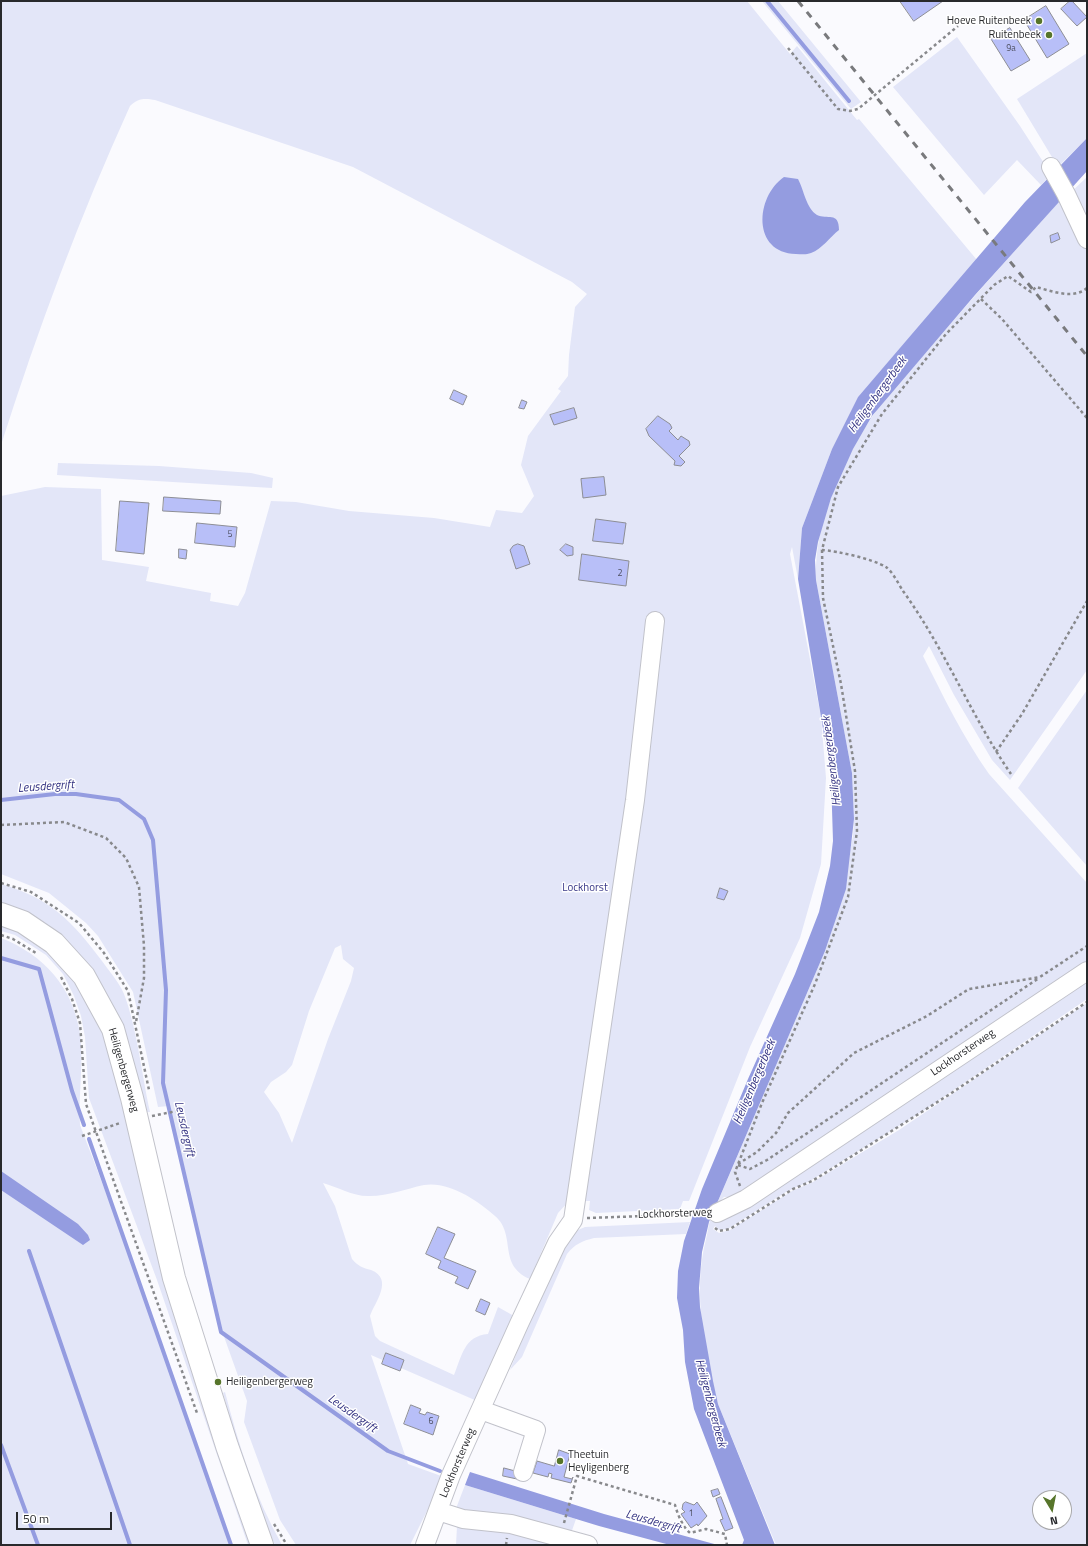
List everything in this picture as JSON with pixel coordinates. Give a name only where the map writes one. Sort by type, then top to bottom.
[{"type":"main road","name":"Heiligenbergerweg","points":[[1,914],[23,922],[54,943],[84,976],[113,1028],[132,1098],[174,1278],[227,1446],[262,1545]]},
{"type":"street","points":[[1051,167],[1066,194],[1087,239]]},
{"type":"street","points":[[573,1220],[635,800],[655,621]]},
{"type":"street","name":"Lockhorsterweg","points":[[716,1213],[746,1199],[1087,971]]},
{"type":"street","name":"Lockhorsterweg","points":[[425,1545],[451,1475],[557,1243],[573,1220]]},
{"type":"street","points":[[481,1410],[536,1430],[523,1472]]},
{"type":"street","points":[[438,1511],[463,1519],[508,1524],[559,1541],[588,1545]]},
{"type":"path","points":[[788,48],[838,109],[850,111],[858,109],[958,26]]},
{"type":"path","points":[[746,1199],[735,1172],[762,1103],[815,984],[848,897],[857,830],[855,771],[841,684],[823,598],[822,550],[838,487],[866,437],[882,414],[946,334],[994,285],[1008,276],[1031,292],[1036,287],[1071,295],[1083,292],[1087,288]]},
{"type":"path","points":[[981,299],[1002,319],[1087,418]]},
{"type":"path","points":[[822,550],[838,551],[886,567],[914,606],[937,643],[996,752],[1011,774]]},
{"type":"path","points":[[996,752],[1022,714],[1087,601]]},
{"type":"path","points":[[1,825],[64,822],[106,838],[126,858],[139,887],[144,946],[144,978],[135,1025]]},
{"type":"path","points":[[1,935],[13,939],[37,954]]},
{"type":"path","points":[[738,1164],[750,1169],[767,1160],[1087,946]]},
{"type":"path","points":[[57,973],[72,999],[80,1023],[86,1104],[199,1419]]},
{"type":"path","points":[[738,1164],[757,1152],[776,1133],[788,1113],[854,1054],[927,1016],[969,989],[1040,977]]},
{"type":"path","points":[[716,1213],[713,1223],[716,1229],[725,1231],[730,1229],[793,1189],[812,1181],[837,1166],[950,1094],[1087,1002]]},
{"type":"path","points":[[163,1114],[177,1111]]},
{"type":"path","name":"Lockhorsterweg","points":[[573,1220],[580,1218],[678,1216],[716,1213]]},
{"type":"path","points":[[566,1518],[577,1476],[675,1505],[679,1518],[690,1533],[706,1529],[725,1534],[727,1545]]},
{"type":"green space","name":"Lockhorst","points":[[1,1],[747,1],[790,54],[797,46],[857,120],[859,119],[977,260],[858,397],[832,449],[802,528],[798,579],[792,547],[790,554],[821,717],[826,778],[821,864],[800,938],[750,1047],[689,1201],[683,1201],[680,1209],[596,1213],[589,1210],[590,1201],[569,1201],[558,1213],[530,1279],[520,1273],[514,1266],[510,1258],[505,1232],[495,1216],[480,1204],[462,1193],[443,1186],[424,1185],[384,1195],[364,1196],[323,1183],[335,1206],[352,1259],[361,1266],[378,1274],[381,1279],[382,1285],[379,1298],[370,1316],[375,1336],[380,1341],[454,1375],[462,1354],[469,1343],[480,1336],[488,1334],[498,1307],[514,1316],[477,1401],[371,1355],[408,1464],[444,1477],[410,1545],[296,1545],[280,1520],[244,1422],[247,1401],[222,1331],[169,1106],[158,1107],[133,992],[98,936],[86,923],[49,893],[1,874],[1,496],[45,487],[101,489],[102,560],[149,567],[146,581],[211,593],[210,601],[238,606],[245,593],[271,501],[296,502],[349,511],[434,518],[490,527],[496,510],[522,513],[534,496],[521,465],[528,436],[561,391],[558,389],[568,376],[575,307],[587,294],[572,282],[353,167],[155,100],[142,99],[136,101],[130,106],[94,189],[45,316],[1,445]],"holes":[[[341,945],[343,959],[354,968],[351,981],[328,1039],[292,1143],[279,1113],[264,1092],[271,1082],[286,1072],[292,1065],[309,1011],[335,948]]]},
{"type":"green space","points":[[762,1],[778,1],[861,102],[851,109]]},
{"type":"green space","points":[[957,37],[1020,126],[1051,174],[1041,185],[1017,160],[984,195],[893,87]]},
{"type":"green space","points":[[1087,53],[1087,138],[1058,167],[1017,99]]},
{"type":"green space","points":[[1087,177],[1087,232],[1069,194]]},
{"type":"green space","points":[[1064,196],[1087,247],[1087,670],[1010,780],[992,760],[954,695],[929,646],[923,656],[962,731],[989,774],[1087,883],[1087,964],[771,1173],[731,1197],[724,1197],[716,1206],[825,951],[833,927],[853,836],[854,819],[852,773],[816,580],[820,536],[832,494],[850,454],[872,417],[887,396]]},
{"type":"green space","points":[[58,463],[159,466],[251,473],[273,478],[272,488],[57,475]]},
{"type":"green space","points":[[1087,690],[1087,866],[1018,788]]},
{"type":"green space","points":[[1,884],[33,896],[59,913],[80,934],[117,981],[129,1007],[150,1112],[145,1112],[104,994],[1,906]]},
{"type":"green space","points":[[1,921],[39,943],[59,960],[79,985],[105,1033],[251,1545],[248,1545],[157,1280],[89,1098],[85,1037],[81,1016],[74,996],[63,974],[46,955],[15,935],[1,931]]},
{"type":"green space","points":[[1,938],[16,945],[43,963],[63,987],[71,1002],[80,1034],[81,1045],[80,1125],[139,1279],[231,1545],[1,1545]]},
{"type":"green space","points":[[1087,980],[1087,999],[926,1109],[810,1181],[786,1192],[728,1229],[719,1230],[715,1226],[713,1229],[719,1233],[730,1230],[792,1191],[813,1182],[899,1130],[1087,1003],[1087,1545],[776,1545],[718,1404],[709,1363],[702,1322],[700,1280],[702,1260],[711,1218]]},
{"type":"green space","points":[[690,1222],[686,1234],[594,1238],[576,1245],[567,1254],[522,1357],[510,1370],[534,1309],[571,1233],[585,1227]]},
{"type":"green space","points":[[225,1392],[236,1432],[256,1490],[272,1527],[282,1545],[275,1545],[250,1488],[223,1393]]},
{"type":"green space","points":[[465,1485],[576,1519],[567,1545],[456,1545],[457,1526],[452,1519]]},
{"type":"water","name":"Heiligenbergerbeek","points":[[1087,138],[1087,171],[975,295],[872,416],[853,449],[831,498],[818,542],[815,560],[816,580],[852,773],[854,819],[846,889],[825,951],[709,1222],[702,1252],[699,1288],[700,1307],[718,1404],[775,1545],[742,1545],[744,1540],[694,1409],[685,1362],[683,1330],[677,1298],[678,1271],[684,1241],[702,1189],[748,1079],[795,974],[819,912],[830,866],[833,841],[831,777],[798,579],[802,528],[832,449],[858,397],[1025,202]]},
{"type":"water","points":[[784,177],[798,179],[813,212],[817,215],[832,217],[837,220],[839,230],[822,246],[811,253],[796,254],[782,251],[771,244],[765,234],[763,210],[767,197],[774,186]]},
{"type":"water","points":[[1,1171],[78,1224],[88,1235],[90,1240],[83,1245],[1,1190]]},
{"type":"water","points":[[470,1472],[604,1514],[718,1545],[670,1545],[599,1526],[465,1485]]},
{"type":"building","points":[[900,1],[943,1],[914,21]]},
{"type":"building","points":[[1072,1],[1087,17],[1077,26],[1061,9]]},
{"type":"building","name":"Ruitenbeek","points":[[1046,6],[1069,44],[1047,58],[1024,20]]},
{"type":"building","points":[[1010,28],[1030,60],[1011,71],[991,39]]},
{"type":"building","points":[[1058,233],[1060,239],[1051,243],[1050,236]]},
{"type":"building","points":[[454,390],[467,396],[463,405],[450,399]]},
{"type":"building","points":[[522,400],[527,402],[524,409],[519,408]]},
{"type":"building","points":[[574,408],[577,418],[554,425],[550,415]]},
{"type":"building","points":[[658,416],[670,424],[672,428],[669,431],[678,440],[681,436],[689,441],[690,445],[679,456],[685,462],[681,466],[674,465],[675,461],[649,436],[646,429]]},
{"type":"building","points":[[604,477],[606,495],[583,498],[581,479]]},
{"type":"building","points":[[164,497],[221,501],[220,514],[163,511]]},
{"type":"building","points":[[120,501],[149,503],[144,554],[116,551]]},
{"type":"building","points":[[596,519],[626,523],[623,544],[593,541]]},
{"type":"building","points":[[197,523],[237,527],[235,547],[195,543]]},
{"type":"building","points":[[518,544],[524,546],[530,564],[516,569],[510,550],[513,546]]},
{"type":"building","points":[[566,544],[573,547],[573,555],[567,556],[560,550]]},
{"type":"building","points":[[179,549],[187,550],[186,559],[179,558]]},
{"type":"building","points":[[582,554],[629,561],[626,586],[579,580]]},
{"type":"building","points":[[720,888],[728,891],[724,900],[717,898]]},
{"type":"building","points":[[438,1227],[455,1234],[444,1258],[476,1271],[468,1289],[455,1283],[458,1277],[438,1268],[441,1261],[426,1254]]},
{"type":"building","points":[[481,1299],[490,1303],[485,1315],[476,1311]]},
{"type":"building","points":[[386,1353],[404,1360],[400,1371],[382,1364]]},
{"type":"building","points":[[411,1405],[421,1409],[419,1413],[425,1415],[427,1412],[439,1416],[433,1435],[404,1424]]},
{"type":"building","points":[[559,1450],[570,1454],[564,1477],[572,1479],[573,1477],[571,1483],[551,1478],[552,1474],[549,1473],[548,1477],[533,1473],[537,1461],[554,1466]]},
{"type":"building","points":[[504,1468],[519,1472],[517,1479],[503,1476]]},
{"type":"building","points":[[718,1489],[720,1494],[713,1497],[711,1491]]},
{"type":"building","points":[[721,1497],[733,1528],[725,1531],[720,1520],[723,1519],[716,1499]]},
{"type":"building","points":[[686,1502],[694,1505],[697,1502],[707,1516],[698,1526],[697,1524],[691,1528],[681,1514],[685,1512],[682,1509],[683,1504]]},
{"type":"waterway","points":[[767,1],[849,101]]},
{"type":"waterway","name":"Leusdergrift","points":[[1,800],[55,794],[76,794],[119,800],[144,819],[153,840],[166,990],[163,1083],[221,1332],[388,1451],[440,1471]]},
{"type":"waterway","points":[[1,958],[39,969],[72,1091],[84,1125]]},
{"type":"waterway","points":[[89,1139],[231,1545]]},
{"type":"waterway","points":[[29,1251],[130,1545]]},
{"type":"waterway","points":[[1,1445],[38,1545]]},
{"type":"railway","points":[[798,1],[1087,356]]},
{"type":"place","name":"Hoeve Ruitenbeek","points":[[1039,21]]},
{"type":"place","name":"Ruitenbeek","points":[[1049,35]]},
{"type":"place","name":"Heiligenbergerweg","points":[[218,1382]]},
{"type":"place","name":"Theetuin Heyligenberg","points":[[560,1461]]}]
